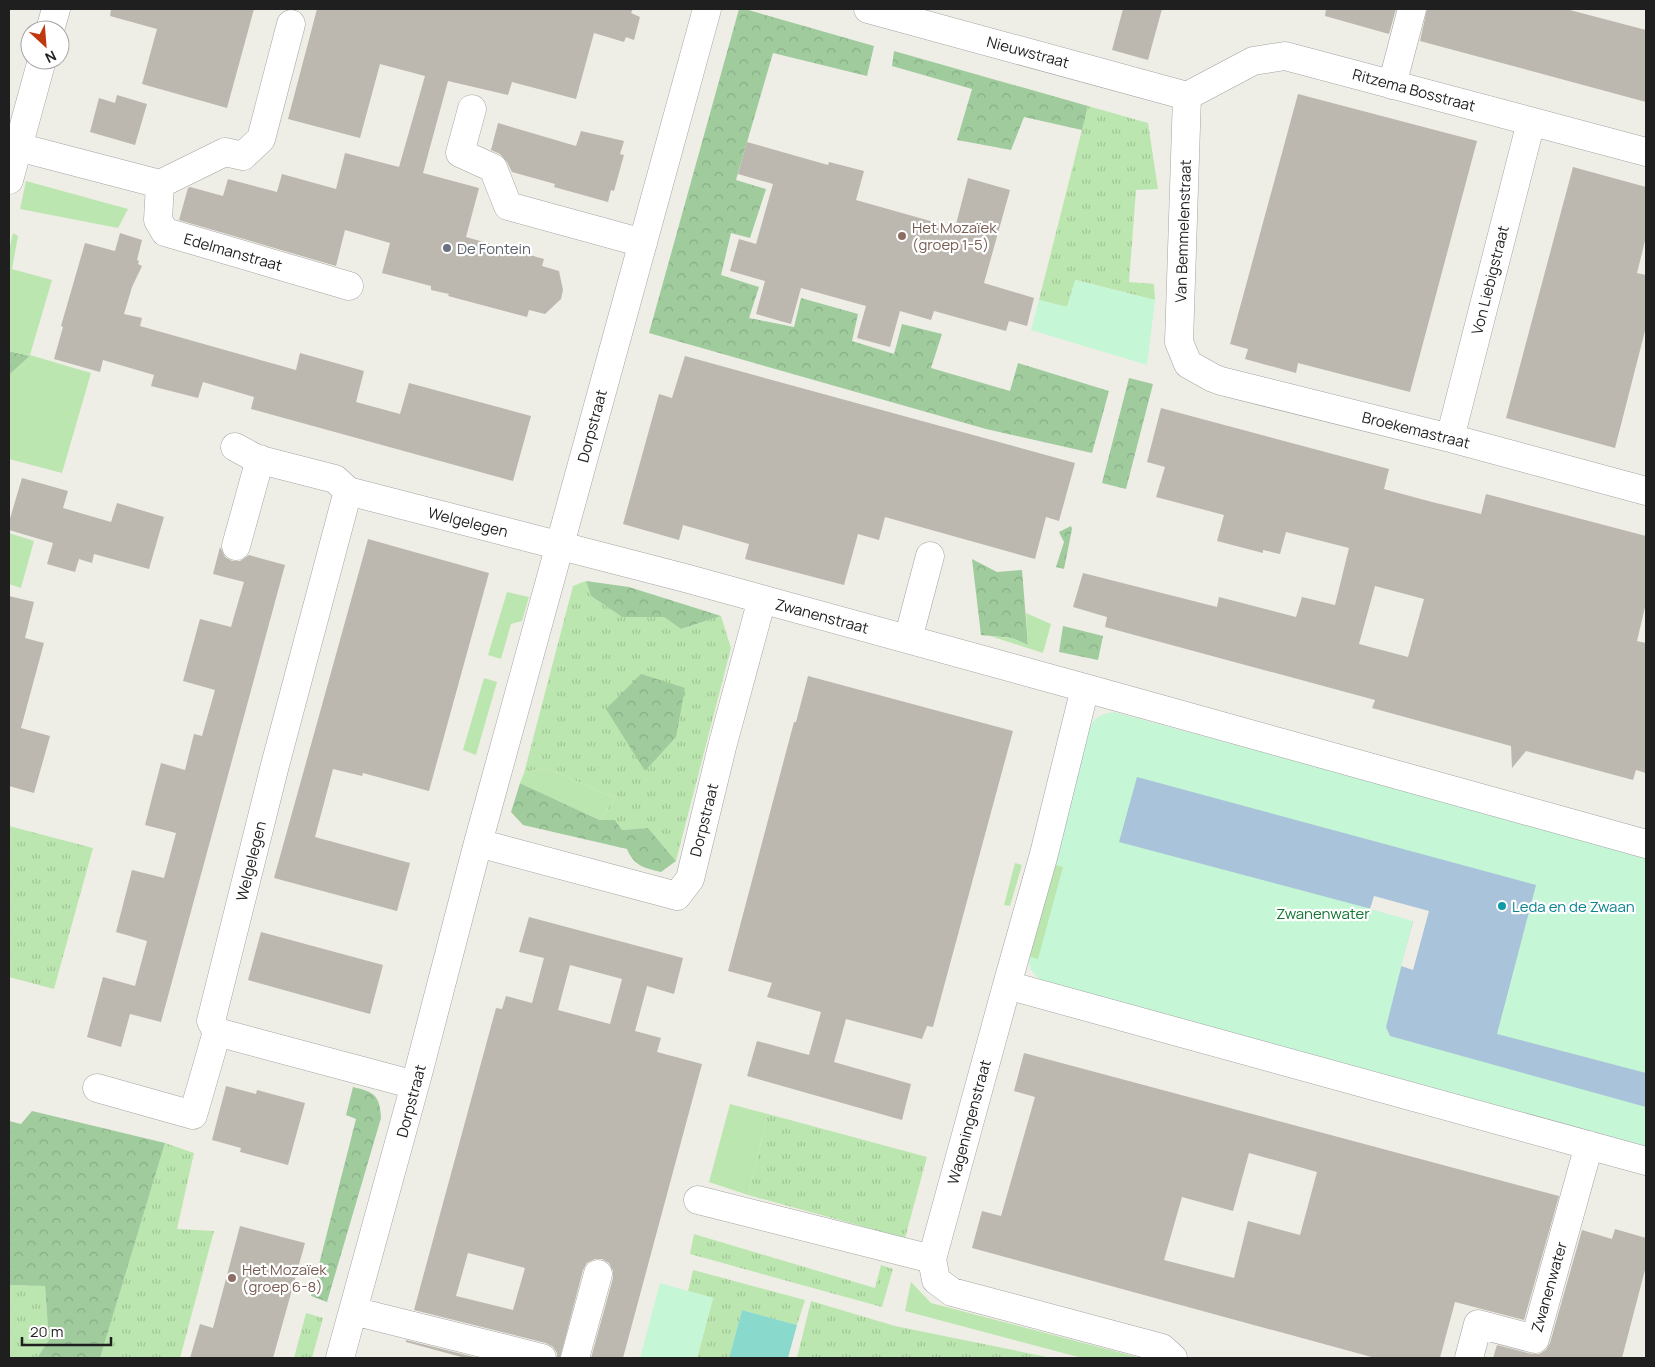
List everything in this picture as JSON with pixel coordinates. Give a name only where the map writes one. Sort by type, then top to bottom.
[{"type":"street","name":"Dorpstraat","points":[[340,1358],[415,1085],[478,843],[707,9]]},
{"type":"street","name":"Nieuwstraat","points":[[868,9],[1187,96]]},
{"type":"street","points":[[1392,85],[1412,9]]},
{"type":"street","points":[[18,148],[160,184],[225,152],[243,156],[261,139],[290,24]]},
{"type":"street","name":"Ritzema Bosstraat","points":[[1187,96],[1254,61],[1285,56],[1646,152]]},
{"type":"street","points":[[9,180],[39,70]]},
{"type":"street","name":"Van Bemmelenstraat","points":[[1187,96],[1179,342],[1188,364]]},
{"type":"street","points":[[472,109],[460,153],[493,168],[508,206],[643,243]]},
{"type":"street","name":"Von Liebigstraat","points":[[1450,438],[1531,122]]},
{"type":"street","name":"Edelmanstraat","points":[[160,184],[158,220],[165,232],[350,286]]},
{"type":"street","name":"Broekemastraat","points":[[1188,364],[1221,381],[1450,438],[1646,491]]},
{"type":"street","name":"Welgelegen","points":[[236,447],[260,459],[335,478],[348,492],[559,546]]},
{"type":"street","points":[[236,546],[260,459]]},
{"type":"street","name":"Welgelegen","points":[[217,1032],[210,1021],[274,768],[348,492]]},
{"type":"street","name":"Zwanenstraat","points":[[559,546],[762,599],[1085,688]]},
{"type":"street","points":[[908,639],[930,556]]},
{"type":"street","name":"Dorpstraat","points":[[478,843],[677,896],[690,879],[722,747],[762,599]]},
{"type":"street","points":[[1646,844],[1085,688],[1044,854],[1007,985],[1646,1161]]},
{"type":"street","name":"Wageningenstraat","points":[[932,1259],[1007,985]]},
{"type":"street","points":[[97,1088],[193,1115],[217,1032],[415,1085]]},
{"type":"street","name":"Zwanenwater","points":[[1468,1358],[1478,1324],[1535,1338],[1589,1145]]},
{"type":"street","points":[[698,1200],[932,1259],[936,1280],[952,1292],[1162,1348],[1173,1358]]},
{"type":"street","points":[[576,1358],[598,1274]]},
{"type":"street","points":[[353,1311],[542,1358]]},
{"type":"green space","points":[[739,9],[745,9],[874,46],[867,76],[773,53],[736,180],[766,189],[750,238],[731,233],[721,275],[759,287],[749,318],[794,327],[801,298],[858,314],[852,341],[894,354],[902,324],[942,334],[931,368],[1010,391],[1018,363],[1109,391],[1092,453],[986,429],[649,333]]},
{"type":"green space","points":[[894,51],[1088,106],[1082,130],[1024,117],[1011,150],[957,140],[972,89],[892,66]]},
{"type":"green space","points":[[1088,106],[1148,123],[1158,189],[1136,190],[1129,282],[1154,284],[1155,300],[1076,280],[1067,307],[1039,300]]},
{"type":"green space","points":[[26,181],[128,209],[118,228],[20,209]]},
{"type":"green space","points":[[13,233],[18,236],[12,269],[52,280],[30,355],[91,373],[62,473],[9,459],[9,375],[30,356],[9,351],[9,250]]},
{"type":"green space","points":[[1075,280],[1155,300],[1147,365],[1031,330],[1039,300],[1067,307]]},
{"type":"green space","points":[[9,351],[30,356],[9,375]]},
{"type":"green space","points":[[1129,378],[1153,384],[1126,489],[1102,483]]},
{"type":"green space","points":[[1071,526],[1064,569],[1056,567],[1064,542],[1059,532]]},
{"type":"green space","points":[[9,533],[34,541],[21,588],[9,584]]},
{"type":"green space","points":[[972,559],[997,572],[1022,570],[1028,645],[1012,638],[981,635]]},
{"type":"green space","points":[[586,581],[591,596],[622,617],[664,617],[681,629],[721,616],[731,648],[676,861],[648,828],[622,830],[615,820],[600,820],[615,798],[544,767],[524,773],[573,586]]},
{"type":"green space","points":[[586,581],[629,587],[721,616],[681,629],[664,617],[622,617],[591,596]]},
{"type":"green space","points":[[507,592],[529,597],[522,621],[511,624],[501,659],[488,655]]},
{"type":"green space","points":[[1026,613],[1051,624],[1043,653],[990,636],[1012,638],[1028,645]]},
{"type":"green space","points":[[1063,626],[1103,636],[1098,660],[1059,652]]},
{"type":"green space","points":[[641,674],[685,688],[676,737],[645,771],[606,709]]},
{"type":"green space","points":[[484,678],[497,682],[476,755],[463,750]]},
{"type":"green space","name":"Zwanenwater","points":[[1114,712],[1646,856],[1646,1146],[1040,980],[1031,970],[1027,956],[1086,737],[1096,719],[1104,714]]},
{"type":"green space","points":[[544,767],[615,798],[600,820],[520,783],[524,773]]},
{"type":"green space","points":[[520,783],[600,820],[615,820],[622,830],[648,828],[676,861],[661,872],[636,863],[627,849],[523,825],[511,812]]},
{"type":"green space","points":[[9,826],[93,848],[54,989],[9,977]]},
{"type":"green space","points":[[1015,863],[1022,865],[1010,906],[1004,905]]},
{"type":"green space","points":[[1052,864],[1063,867],[1038,959],[1027,956]]},
{"type":"green space","points":[[353,1087],[371,1093],[377,1099],[381,1118],[327,1302],[311,1296],[356,1119],[346,1115]]},
{"type":"green space","points":[[730,1104],[768,1114],[748,1195],[709,1182]]},
{"type":"green space","points":[[32,1111],[165,1143],[100,1358],[37,1358],[49,1340],[45,1286],[9,1285],[9,1121],[21,1124]]},
{"type":"green space","points":[[768,1114],[927,1157],[905,1238],[748,1195]]},
{"type":"green space","points":[[165,1143],[194,1153],[177,1229],[214,1231],[180,1358],[100,1357]]},
{"type":"green space","points":[[694,1234],[875,1288],[881,1265],[893,1269],[882,1307],[690,1254]]},
{"type":"green space","points":[[693,1270],[805,1300],[797,1325],[742,1310],[729,1358],[697,1358],[713,1298],[688,1291]]},
{"type":"green space","points":[[911,1282],[931,1303],[1141,1358],[1082,1358],[905,1311]]},
{"type":"green space","points":[[660,1283],[713,1298],[697,1358],[640,1358]]},
{"type":"green space","points":[[9,1285],[45,1286],[49,1340],[37,1358],[9,1358]]},
{"type":"green space","points":[[811,1301],[895,1326],[1052,1358],[797,1358]]},
{"type":"green space","points":[[306,1313],[323,1318],[312,1358],[294,1358]]},
{"type":"shaded area","points":[[1137,777],[1536,885],[1497,1034],[1646,1073],[1646,1107],[1390,1036],[1386,1027],[1413,920],[1119,842]]},
{"type":"shaded area","points":[[742,1310],[797,1325],[788,1358],[729,1358]]},
{"type":"pier","points":[[1374,896],[1429,911],[1413,970],[1401,966],[1413,921],[1370,909]]},
{"type":"building","points":[[111,9],[254,9],[227,108],[142,84],[157,29],[110,16]]},
{"type":"building","points":[[317,9],[633,9],[631,13],[640,17],[634,40],[626,37],[624,42],[594,33],[576,99],[512,82],[508,95],[448,81],[423,173],[479,188],[466,237],[544,259],[542,266],[559,271],[563,290],[561,299],[545,314],[529,310],[527,317],[448,296],[449,294],[431,290],[431,286],[382,273],[390,243],[345,230],[336,266],[179,220],[188,188],[190,187],[223,196],[228,179],[277,192],[282,174],[336,189],[345,153],[399,167],[425,76],[380,64],[360,138],[288,119]]},
{"type":"building","points":[[1123,9],[1162,9],[1148,60],[1112,50]]},
{"type":"building","points":[[1326,9],[1396,9],[1389,34],[1325,16]]},
{"type":"building","points":[[1427,9],[1566,9],[1646,30],[1646,102],[1420,41]]},
{"type":"building","points":[[1298,94],[1477,141],[1410,392],[1298,363],[1296,373],[1245,359],[1248,349],[1230,344]]},
{"type":"building","points":[[117,95],[147,104],[135,145],[90,132],[99,98],[115,103]]},
{"type":"building","points":[[498,123],[576,146],[581,131],[624,141],[620,154],[624,155],[614,191],[611,190],[608,202],[554,187],[555,184],[512,172],[500,154],[491,150]]},
{"type":"building","points":[[747,142],[828,165],[829,162],[864,171],[856,200],[955,228],[968,178],[1010,190],[984,283],[1034,298],[1027,326],[1009,321],[1006,331],[934,311],[931,320],[900,311],[890,347],[857,338],[866,306],[801,288],[791,324],[756,314],[765,281],[730,271],[739,239],[756,244],[773,184],[738,174]]},
{"type":"building","points":[[1573,167],[1646,187],[1646,237],[1637,273],[1646,275],[1646,327],[1615,448],[1506,418]]},
{"type":"building","points":[[120,233],[142,240],[137,260],[139,261],[138,264],[142,266],[132,287],[124,314],[142,318],[140,326],[296,370],[300,353],[364,371],[356,402],[400,414],[409,383],[531,416],[513,481],[251,409],[254,397],[203,382],[198,398],[151,386],[154,375],[103,360],[100,372],[54,359],[63,327],[61,326],[85,243],[115,251]]},
{"type":"building","points":[[685,356],[1075,463],[1059,521],[1046,517],[1035,559],[885,517],[879,540],[858,534],[844,585],[745,559],[749,544],[683,525],[679,540],[623,524],[659,394],[672,398]]},
{"type":"building","points":[[1161,408],[1389,469],[1384,489],[1432,502],[1481,514],[1486,494],[1646,536],[1646,603],[1637,641],[1646,643],[1646,773],[1636,770],[1633,780],[1526,751],[1512,768],[1511,746],[1372,708],[1375,700],[1105,627],[1107,617],[1073,607],[1083,573],[1217,607],[1219,597],[1296,617],[1302,597],[1335,605],[1349,548],[1286,532],[1280,554],[1263,550],[1263,553],[1217,541],[1224,515],[1156,497],[1165,467],[1147,462]],"holes":[[[1375,586],[1424,599],[1408,657],[1359,644]]]},
{"type":"building","points":[[22,478],[68,491],[63,508],[111,522],[117,503],[164,517],[149,569],[94,554],[92,563],[79,559],[75,572],[47,564],[53,543],[9,530],[9,522]]},
{"type":"building","points":[[368,539],[489,573],[429,791],[363,773],[362,776],[333,769],[315,837],[410,863],[397,911],[274,878]]},
{"type":"building","points":[[220,547],[225,557],[232,561],[240,561],[249,555],[285,565],[161,1022],[130,1014],[121,1047],[87,1037],[103,977],[135,986],[147,941],[116,932],[132,870],[164,878],[176,833],[145,825],[161,763],[185,770],[194,734],[202,736],[215,690],[183,681],[200,619],[231,627],[244,582],[213,574]]},
{"type":"building","points":[[9,596],[34,602],[25,638],[44,643],[21,728],[50,736],[34,793],[9,786]]},
{"type":"building","points":[[808,676],[1013,731],[933,1027],[927,1026],[922,1039],[846,1019],[834,1062],[911,1084],[902,1120],[747,1076],[757,1041],[809,1055],[821,1012],[767,997],[772,983],[728,971]]},
{"type":"building","points":[[529,917],[683,958],[674,994],[647,986],[635,1031],[661,1038],[657,1052],[702,1064],[623,1358],[591,1358],[613,1278],[613,1271],[609,1263],[602,1259],[595,1259],[587,1263],[583,1270],[560,1358],[557,1358],[557,1353],[553,1347],[546,1343],[414,1310],[496,1008],[502,1009],[506,996],[532,1003],[544,958],[519,952]],"holes":[[[570,965],[622,979],[610,1024],[558,1010]],[[468,1253],[525,1268],[513,1310],[456,1296]]]},
{"type":"building","points":[[261,932],[383,965],[370,1014],[248,980]]},
{"type":"building","points":[[1024,1053],[1559,1196],[1524,1320],[1455,1302],[1440,1358],[1375,1358],[972,1248],[982,1211],[1001,1216],[1035,1097],[1014,1091]],"holes":[[[1249,1153],[1317,1172],[1300,1235],[1248,1221],[1234,1278],[1164,1260],[1182,1197],[1233,1211]]]},
{"type":"building","points":[[226,1086],[256,1094],[257,1090],[305,1103],[288,1165],[240,1152],[241,1148],[212,1140]]},
{"type":"building","points":[[240,1226],[305,1243],[273,1358],[190,1358],[200,1324],[213,1328]]},
{"type":"building","points":[[1615,1229],[1646,1238],[1646,1266],[1622,1358],[1493,1358],[1497,1345],[1532,1354],[1539,1354],[1546,1350],[1550,1343],[1582,1230],[1612,1239]]},
{"type":"building","points":[[406,1340],[478,1358],[465,1358],[406,1342]]},
{"type":"place","name":"Het Mozaïek (groep 1-5)","points":[[902,236]]},
{"type":"place","name":"De Fontein","points":[[447,248]]},
{"type":"place","name":"Leda en de Zwaan","points":[[1502,906]]},
{"type":"place","name":"Het Mozaïek (groep 6-8)","points":[[232,1278]]}]
